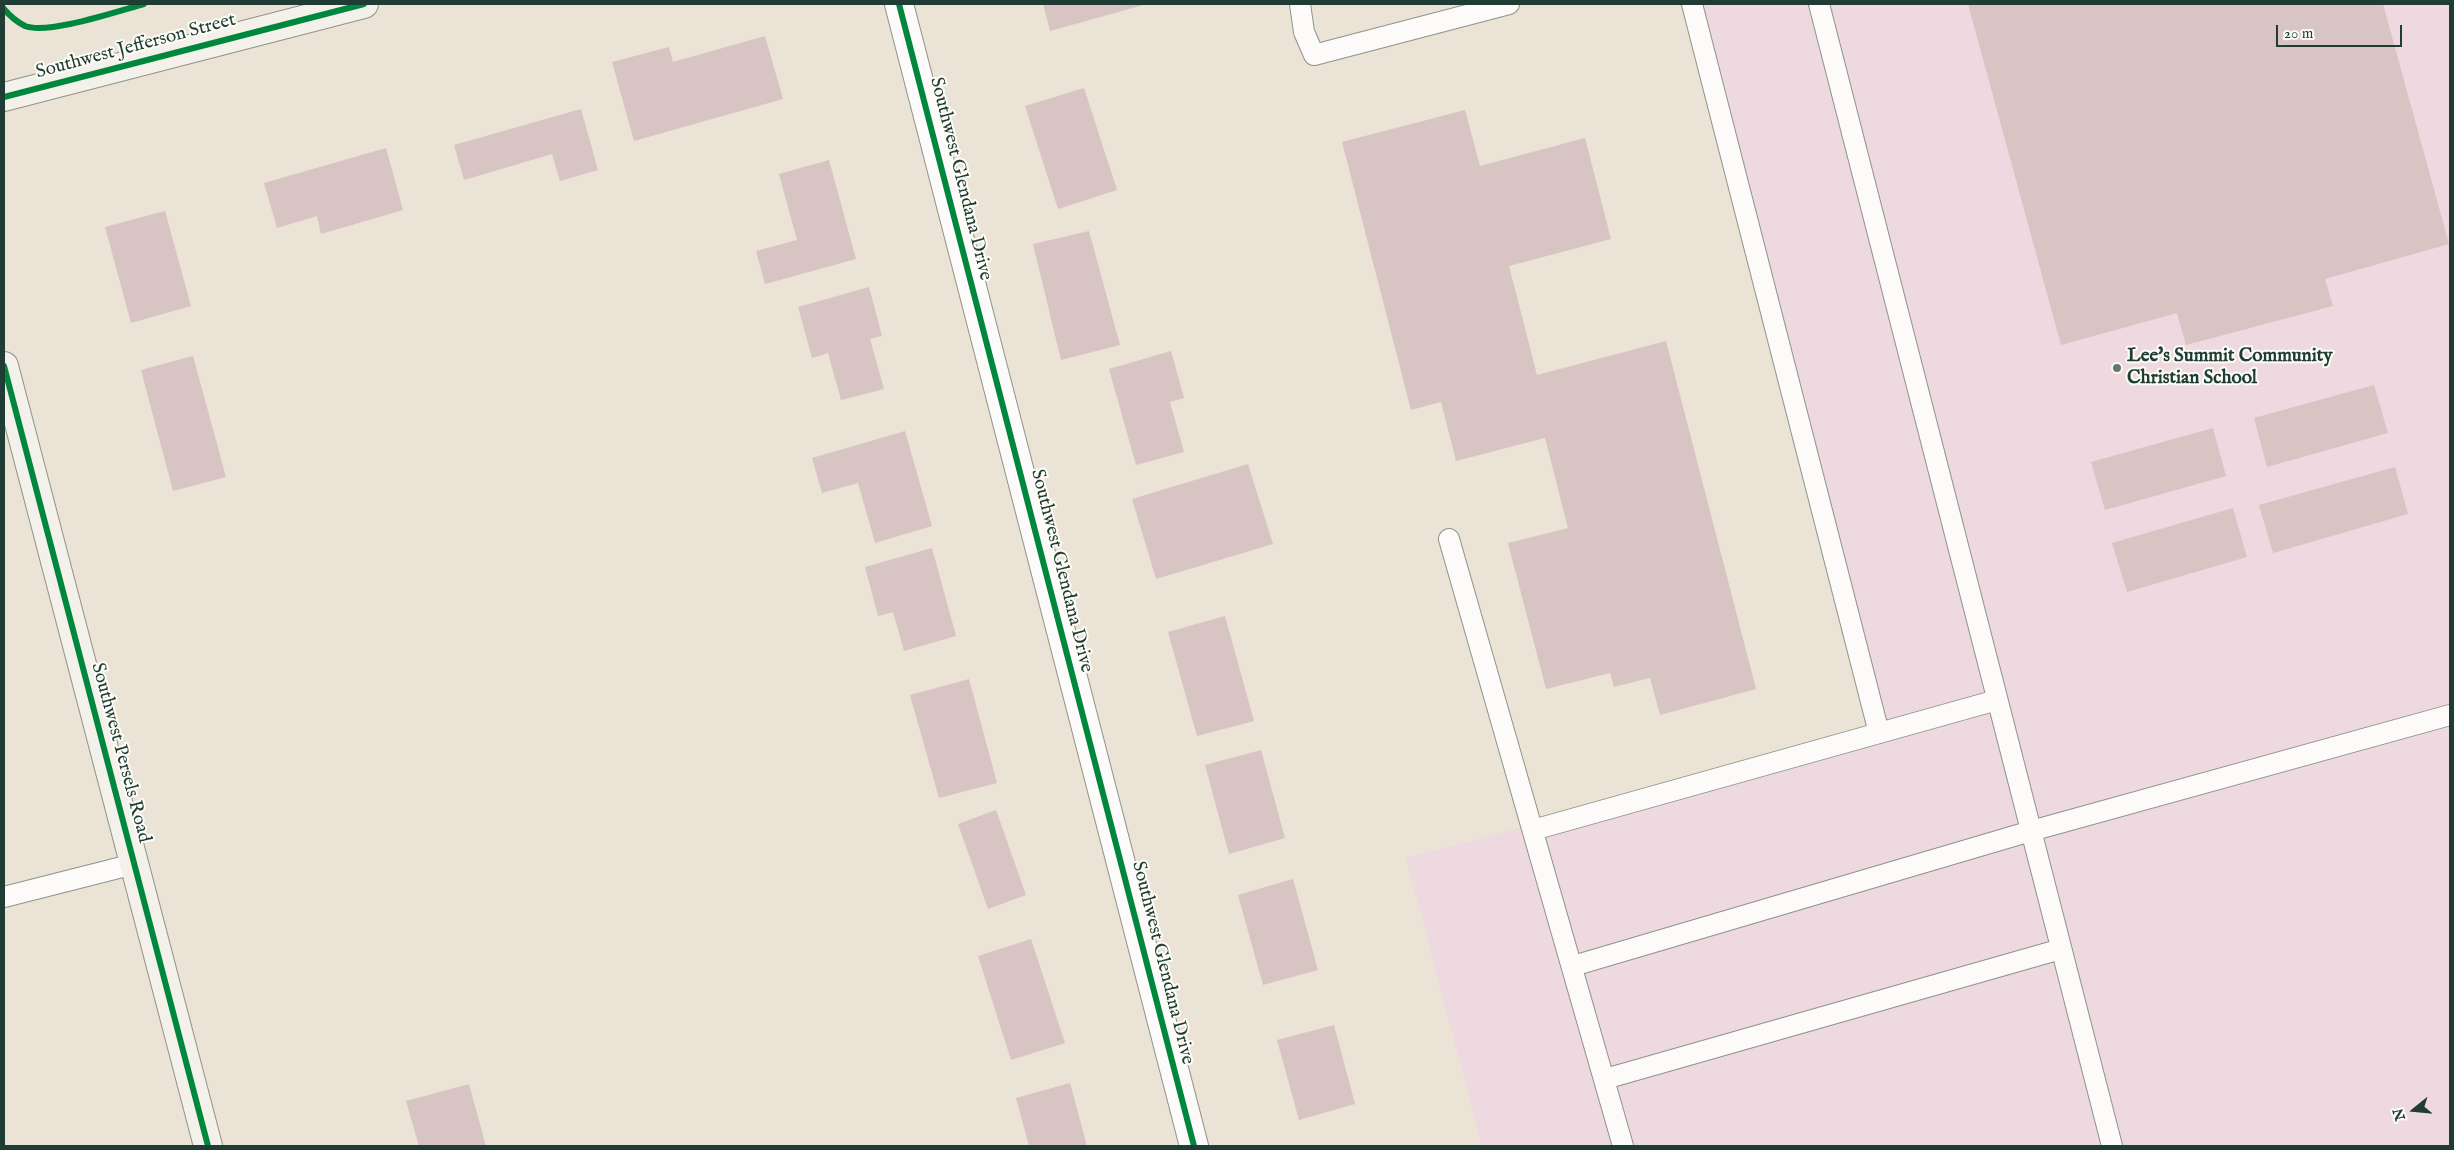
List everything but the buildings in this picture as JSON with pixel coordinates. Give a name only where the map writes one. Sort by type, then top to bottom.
[{"type":"street","name":"Southwest Jefferson Street","points":[[4,97],[364,4]]},
{"type":"street","name":"Southwest Glendana Drive","points":[[899,4],[1194,1146]]},
{"type":"street","name":"Southwest Persels Road","points":[[4,366],[208,1146]]},
{"type":"lane","points":[[1300,4],[1304,32],[1314,55],[1509,4]]},
{"type":"lane","points":[[1692,4],[1879,733]]},
{"type":"lane","points":[[1820,4],[2112,1146]]},
{"type":"lane","points":[[1449,539],[1605,1078],[1622,1146]]},
{"type":"lane","points":[[1533,830],[1997,700]]},
{"type":"lane","points":[[1572,966],[2031,831],[2450,715]]},
{"type":"lane","points":[[4,896],[134,864]]},
{"type":"lane","points":[[1605,1078],[2061,949]]},
{"type":"shaded area","name":"Lee's Summit Community Christian School","points":[[1690,4],[2450,4],[2450,1146],[1482,1146],[1406,858],[1879,733]]},
{"type":"cycle path","points":[[4,9],[25,26],[36,28],[66,25],[144,4]]},
{"type":"cycle path","points":[[4,97],[364,4]]},
{"type":"cycle path","points":[[899,4],[1194,1146]]},
{"type":"cycle path","points":[[4,366],[208,1146]]},
{"type":"place","name":"Lee's Summit Community Christian School","points":[[2117,368]]}]
